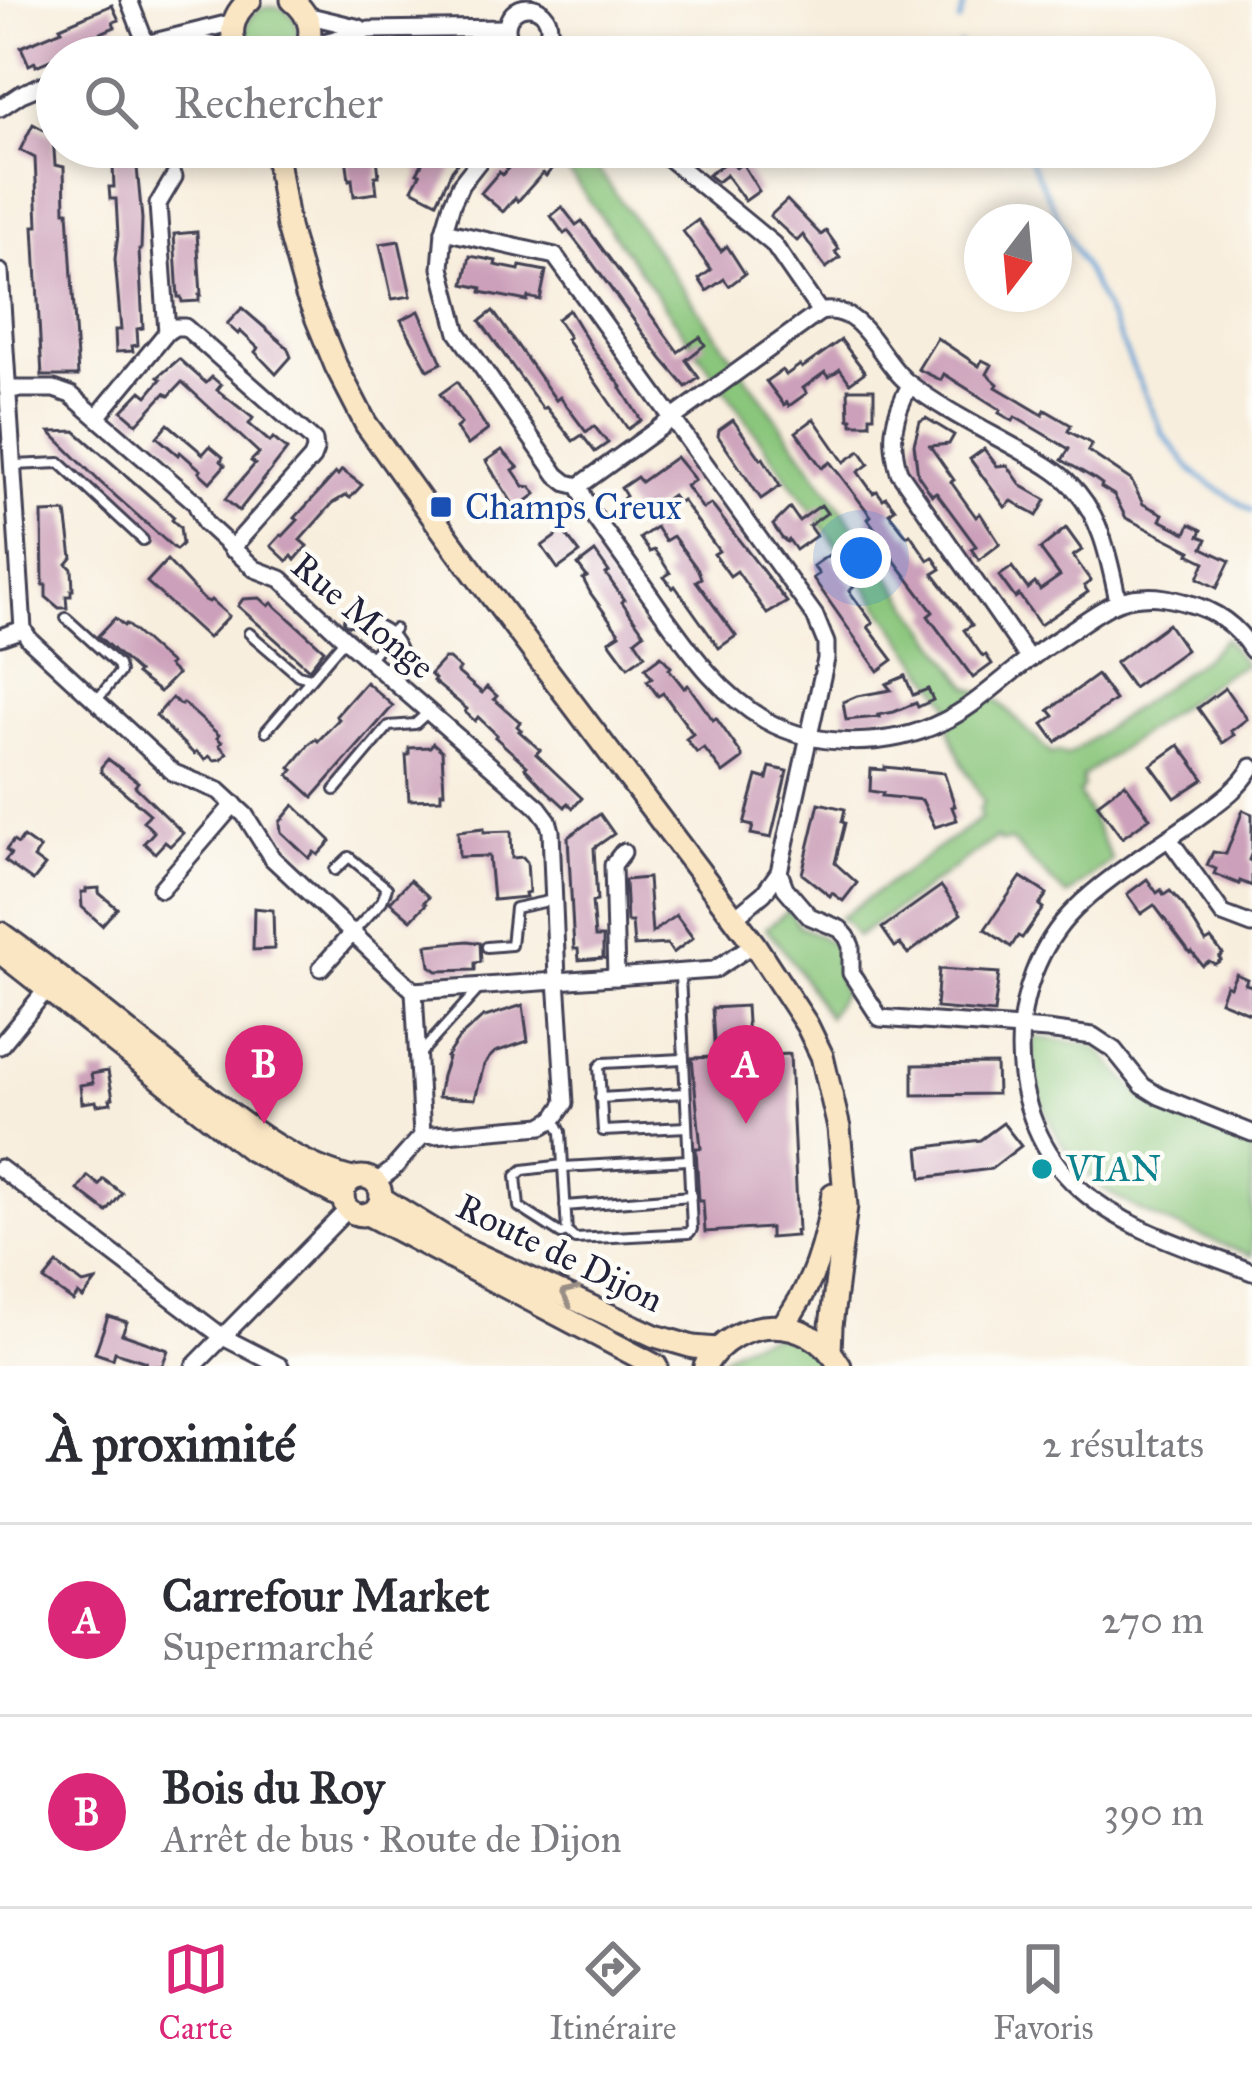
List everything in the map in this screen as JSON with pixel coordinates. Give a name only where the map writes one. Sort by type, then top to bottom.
[{"type":"main road","points":[[232,36],[234,22],[250,0]]},
{"type":"main road","points":[[299,7],[310,36]]},
{"type":"main road","points":[[279,168],[288,227],[307,295],[366,424],[754,944],[822,1056],[839,1128],[846,1206],[831,1326],[835,1359]]},
{"type":"main road","name":"Route de Dijon","points":[[0,934],[242,1124],[656,1366]]},
{"type":"main road","name":"Route de Dijon","points":[[0,952],[251,1150],[655,1336],[711,1357]]},
{"type":"main road","points":[[782,1326],[814,1273],[828,1230],[839,1128]]},
{"type":"main road","points":[[711,1357],[742,1331],[782,1326],[808,1334],[835,1359]]},
{"type":"street","points":[[129,0],[143,36]]},
{"type":"street","points":[[299,7],[369,30]]},
{"type":"street","points":[[509,36],[506,28],[514,12],[526,7],[544,15],[548,35]]},
{"type":"street","points":[[181,36],[234,22]]},
{"type":"street","points":[[351,36],[369,30],[506,28]]},
{"type":"street","points":[[0,108],[36,88]]},
{"type":"street","points":[[474,168],[461,184],[444,232],[441,268],[458,333],[557,476],[567,483],[579,485],[820,312],[832,310],[853,318],[890,368],[910,386],[1071,484],[1100,528],[1118,601]]},
{"type":"street","points":[[680,168],[772,244],[820,312]]},
{"type":"street","points":[[167,332],[158,203],[174,177]]},
{"type":"street","points":[[444,232],[555,256],[822,629],[826,659],[779,872],[764,893],[734,918]]},
{"type":"street","points":[[0,272],[13,465],[8,504],[23,629],[174,773],[219,791],[234,804],[272,858],[414,991],[422,1136]]},
{"type":"street","points":[[97,417],[167,332],[185,326],[314,441],[312,458],[231,548]]},
{"type":"street","points":[[910,386],[892,428],[899,472],[1030,658]]},
{"type":"street","name":"Rue Monge","points":[[8,389],[53,389],[71,395],[195,502],[205,523],[254,569],[281,579],[548,820],[565,1103],[554,1119]]},
{"type":"street","points":[[579,485],[590,511],[710,677],[760,717],[809,736],[859,742],[932,727],[968,708],[1030,658],[1118,601],[1142,596],[1198,606],[1229,623],[1252,650]]},
{"type":"street","points":[[0,637],[23,629]]},
{"type":"street","points":[[1252,766],[1226,796],[1101,886],[1063,921],[1035,971],[1020,1028],[1021,1067],[1030,1109],[1045,1145],[1080,1190],[1134,1225],[1252,1272]]},
{"type":"street","points":[[161,889],[234,804]]},
{"type":"street","points":[[1169,839],[1223,914],[1252,925]]},
{"type":"street","points":[[616,977],[613,865],[623,852]]},
{"type":"street","points":[[779,872],[785,888],[809,916],[840,929],[847,937],[850,973],[880,1018],[1094,1036],[1114,1050],[1143,1086],[1252,1132]]},
{"type":"street","points":[[321,968],[354,931]]},
{"type":"street","points":[[414,991],[680,975],[715,970],[754,944]]},
{"type":"street","points":[[0,1046],[47,989],[92,1002]]},
{"type":"street","points":[[194,1366],[422,1136],[542,1126],[554,1119]]},
{"type":"street","points":[[0,1168],[224,1337],[280,1366]]},
{"type":"lane","points":[[13,465],[60,463],[143,539]]},
{"type":"lane","points":[[67,618],[118,665],[120,672],[95,702]]},
{"type":"lane","points":[[349,620],[373,620],[392,631],[407,668]]},
{"type":"lane","points":[[369,659],[392,631]]},
{"type":"lane","points":[[249,633],[298,675],[310,678]]},
{"type":"lane","points":[[266,731],[345,639]]},
{"type":"lane","points":[[335,790],[389,726],[415,724],[429,711]]},
{"type":"lane","points":[[335,870],[349,857],[387,888],[382,901],[354,931]]},
{"type":"lane","points":[[488,947],[511,944],[514,908],[555,899]]},
{"type":"lane","points":[[554,1119],[561,1132],[567,1232],[575,1239],[689,1233],[680,975]]},
{"type":"lane","points":[[418,1056],[483,985]]},
{"type":"lane","points":[[683,1059],[599,1067],[602,1131],[687,1127]]},
{"type":"lane","points":[[601,1098],[685,1093]]},
{"type":"lane","points":[[567,1232],[561,1234],[519,1207],[516,1176],[524,1170],[563,1166],[688,1160]]},
{"type":"lane","points":[[565,1206],[691,1196]]},
{"type":"green space","points":[[262,9],[282,9],[296,23],[297,36],[247,36],[248,23]]},
{"type":"green space","points":[[566,168],[597,168],[969,687],[998,701],[1051,754],[1067,756],[1207,656],[1225,638],[1245,665],[1222,676],[1082,777],[1079,793],[1112,860],[1067,896],[1011,841],[996,838],[857,937],[840,918],[981,818],[984,802],[950,732],[948,702]]},
{"type":"green space","points":[[789,910],[798,925],[834,944],[843,993],[828,1017],[766,928]]},
{"type":"green space","points":[[1034,1037],[1099,1049],[1144,1100],[1252,1145],[1252,1256],[1140,1210],[1090,1177],[1062,1143],[1042,1102],[1033,1059]]},
{"type":"green space","points":[[781,1335],[808,1345],[829,1366],[715,1366],[745,1343]]},
{"type":"building","points":[[112,5],[119,20],[113,22],[115,27],[94,36],[48,36],[62,30],[60,27]]},
{"type":"building","points":[[36,41],[36,66],[35,62],[29,65],[21,47]]},
{"type":"building","points":[[33,124],[36,168],[64,168],[78,376],[42,376],[35,158],[20,150]]},
{"type":"building","points":[[113,168],[137,168],[143,328],[137,329],[138,345],[132,346],[133,351],[116,352],[115,330],[121,330],[116,199],[110,199],[109,187],[114,187]]},
{"type":"building","points":[[347,168],[378,168],[377,193],[354,196]]},
{"type":"building","points":[[420,168],[454,168],[437,202],[412,189]]},
{"type":"building","points":[[508,168],[552,168],[503,212],[481,193],[499,172],[502,175]]},
{"type":"building","points":[[718,168],[745,168],[759,191],[745,201],[726,175],[717,182],[708,175]]},
{"type":"building","points":[[787,200],[821,235],[826,231],[840,258],[826,268],[803,235],[797,241],[770,216]]},
{"type":"building","points":[[562,207],[576,225],[582,221],[678,352],[700,337],[705,345],[686,360],[699,378],[686,387],[662,359],[568,231],[564,234],[551,216]]},
{"type":"building","points":[[698,220],[721,251],[727,246],[745,274],[729,286],[724,279],[707,291],[699,279],[711,270],[683,231]]},
{"type":"building","points":[[197,232],[201,295],[199,301],[182,302],[174,234]]},
{"type":"building","points":[[399,241],[411,296],[392,299],[380,244]]},
{"type":"building","points":[[470,256],[519,270],[520,266],[546,271],[540,300],[481,292],[482,288],[464,284]]},
{"type":"building","points":[[242,308],[287,347],[291,357],[276,374],[255,352],[258,348],[227,324]]},
{"type":"building","points":[[569,310],[641,420],[628,429],[566,339],[557,319]]},
{"type":"building","points":[[419,311],[442,363],[428,370],[401,320]]},
{"type":"building","points":[[493,311],[556,400],[560,397],[586,432],[594,426],[608,443],[595,452],[582,435],[573,441],[543,409],[480,321]]},
{"type":"building","points":[[937,338],[979,366],[982,360],[992,365],[987,374],[996,387],[1043,415],[1045,410],[1071,425],[1068,431],[1092,444],[1088,451],[1131,480],[1143,504],[1163,514],[1160,520],[1186,533],[1190,524],[1202,530],[1199,536],[1207,539],[1203,548],[1230,561],[1217,588],[1198,578],[1205,562],[1126,518],[1102,484],[1062,460],[1069,449],[1015,417],[1013,421],[999,413],[1001,410],[944,374],[941,380],[918,369]]},
{"type":"building","points":[[841,340],[865,372],[850,383],[840,369],[829,377],[825,372],[803,388],[807,393],[784,405],[766,381],[782,370],[786,375],[802,368]]},
{"type":"building","points":[[179,359],[206,383],[212,377],[221,385],[217,390],[253,418],[249,424],[287,450],[239,511],[225,499],[259,453],[182,382],[137,424],[122,411],[141,391],[147,396],[158,377]]},
{"type":"building","points":[[457,382],[488,430],[468,445],[456,428],[461,424],[440,394]]},
{"type":"building","points":[[848,389],[874,389],[870,424],[852,424]]},
{"type":"building","points":[[926,418],[954,435],[949,444],[930,446],[976,517],[980,513],[1000,544],[979,560],[971,549],[976,546],[918,475],[914,444],[920,421]]},
{"type":"building","points":[[814,419],[844,462],[860,451],[869,464],[858,472],[873,493],[886,497],[895,509],[889,513],[941,569],[933,574],[972,625],[964,630],[992,664],[973,678],[928,616],[933,612],[882,544],[868,519],[871,516],[830,462],[822,468],[796,432]]},
{"type":"building","points":[[733,420],[780,486],[761,499],[718,436]]},
{"type":"building","points":[[168,424],[203,454],[210,446],[223,457],[225,465],[210,482],[157,437]]},
{"type":"building","points":[[75,431],[174,517],[182,544],[176,550],[50,432]]},
{"type":"building","points":[[984,449],[997,466],[1007,465],[1022,486],[1046,500],[1037,516],[1012,501],[1005,507],[970,459]]},
{"type":"building","points":[[502,450],[518,467],[513,470],[524,486],[536,494],[516,509],[486,461]]},
{"type":"building","points":[[676,457],[695,480],[686,486],[703,509],[711,504],[787,602],[767,614],[737,571],[730,576],[714,554],[719,551],[682,500],[678,503],[672,495],[640,518],[633,513],[621,488],[637,477],[641,482]]},
{"type":"building","points":[[342,470],[362,485],[350,498],[346,495],[333,503],[300,540],[307,546],[295,560],[292,556],[287,561],[271,546]]},
{"type":"building","points":[[821,505],[827,513],[809,526],[816,536],[796,550],[773,525],[790,508],[799,521]]},
{"type":"building","points":[[66,512],[72,558],[67,564],[72,569],[73,590],[66,596],[67,608],[59,608],[46,597],[43,585],[42,513]]},
{"type":"building","points":[[656,527],[665,541],[673,536],[698,570],[701,578],[696,581],[736,636],[719,648],[664,577],[670,573],[661,559],[640,538]]},
{"type":"building","points":[[1066,528],[1082,550],[1073,556],[1091,581],[1084,586],[1088,592],[1040,625],[999,576],[1012,567],[1028,589],[1035,583],[1040,590],[1060,576],[1040,549]]},
{"type":"building","points":[[563,531],[580,553],[558,569],[542,546]]},
{"type":"building","points":[[595,552],[644,633],[635,640],[645,655],[628,667],[609,641],[620,634],[591,594],[578,565]]},
{"type":"building","points":[[830,554],[873,623],[868,627],[893,660],[878,671],[813,578],[819,574],[813,566]]},
{"type":"building","points":[[167,560],[203,599],[229,616],[208,638],[147,582]]},
{"type":"building","points":[[260,598],[269,606],[272,603],[324,650],[309,669],[238,606],[243,599]]},
{"type":"building","points":[[115,618],[171,664],[168,666],[177,674],[160,692],[98,636]]},
{"type":"building","points":[[1168,624],[1186,650],[1133,688],[1115,663]]},
{"type":"building","points":[[661,656],[742,755],[723,773],[704,748],[697,753],[686,739],[693,734],[663,693],[658,696],[647,681],[652,678],[645,668]]},
{"type":"building","points":[[444,659],[482,693],[487,687],[520,722],[519,731],[540,750],[536,754],[582,798],[573,808],[568,803],[565,807],[497,735],[433,681],[430,674]]},
{"type":"building","points":[[1097,675],[1115,700],[1056,742],[1043,724],[1054,716],[1049,710]]},
{"type":"building","points":[[905,676],[913,695],[928,689],[933,700],[879,717],[846,720],[843,702],[891,690],[886,684]]},
{"type":"building","points":[[366,682],[393,706],[313,797],[289,775],[290,768],[339,719],[336,716]]},
{"type":"building","points":[[1225,688],[1247,719],[1223,743],[1198,708]]},
{"type":"building","points":[[172,698],[219,735],[219,745],[227,753],[222,759],[209,756],[205,760],[194,754],[156,716]]},
{"type":"building","points":[[433,743],[442,751],[444,792],[441,799],[409,800],[406,755],[409,748]]},
{"type":"building","points":[[1179,745],[1204,779],[1175,798],[1151,765]]},
{"type":"building","points":[[108,759],[138,782],[135,786],[183,833],[170,846],[165,842],[155,853],[144,843],[154,832],[143,821],[150,814],[101,772]]},
{"type":"building","points":[[770,767],[787,771],[771,838],[751,834],[753,826],[744,824],[757,776],[767,779]]},
{"type":"building","points":[[871,769],[944,773],[957,820],[935,827],[922,800],[870,791]]},
{"type":"building","points":[[1125,783],[1150,818],[1122,838],[1097,804]]},
{"type":"building","points":[[819,803],[845,809],[835,863],[857,883],[843,901],[802,874]]},
{"type":"building","points":[[294,805],[331,841],[318,855],[314,852],[309,858],[281,832],[280,822]]},
{"type":"building","points":[[1243,810],[1252,814],[1252,886],[1214,874],[1216,869],[1207,865],[1213,852],[1226,854]]},
{"type":"building","points":[[600,814],[614,834],[594,848],[597,901],[592,902],[595,937],[603,937],[603,958],[579,960],[578,949],[574,949],[568,837]]},
{"type":"building","points":[[484,828],[484,832],[511,831],[512,858],[523,857],[527,862],[526,897],[493,900],[489,856],[459,857],[458,831]]},
{"type":"building","points":[[23,837],[40,849],[34,858],[45,866],[33,881],[5,861],[11,854],[6,850]]},
{"type":"building","points":[[1021,877],[1047,894],[1039,905],[1043,908],[1011,947],[985,929]]},
{"type":"building","points":[[648,878],[652,933],[676,915],[693,938],[673,953],[667,944],[634,946],[632,922],[627,922],[625,880]]},
{"type":"building","points":[[1147,879],[1157,893],[1170,891],[1183,905],[1206,942],[1211,939],[1223,954],[1221,960],[1202,965],[1154,905],[1141,914],[1127,894]]},
{"type":"building","points":[[410,880],[429,897],[411,920],[390,902]]},
{"type":"building","points":[[941,886],[961,914],[908,954],[900,944],[895,947],[882,928]]},
{"type":"building","points":[[99,888],[117,908],[102,925],[82,907],[81,892]]},
{"type":"building","points":[[254,908],[273,910],[274,949],[253,950]]},
{"type":"building","points":[[480,943],[481,962],[475,963],[475,970],[437,971],[430,966],[427,945]]},
{"type":"building","points":[[939,969],[999,973],[994,1013],[936,1008]]},
{"type":"building","points":[[1236,974],[1252,986],[1252,1014],[1220,1001]]},
{"type":"building","points":[[523,1005],[528,1041],[489,1058],[475,1099],[438,1097],[446,1057],[459,1038],[484,1016]]},
{"type":"building","points":[[746,1006],[749,1056],[790,1054],[796,1236],[770,1238],[770,1228],[705,1232],[703,1201],[699,1201],[696,1148],[701,1148],[692,1058],[715,1057],[712,1008]]},
{"type":"building","points":[[996,1064],[997,1094],[913,1095],[913,1065]]},
{"type":"building","points":[[108,1071],[111,1103],[82,1103],[80,1085],[93,1083],[91,1074]]},
{"type":"building","points":[[1003,1123],[1021,1146],[991,1169],[922,1178],[919,1148],[980,1140]]},
{"type":"building","points":[[88,1176],[99,1185],[103,1179],[122,1193],[107,1212],[78,1190]]},
{"type":"building","points":[[57,1264],[83,1284],[96,1281],[83,1298],[78,1294],[73,1301],[44,1280]]},
{"type":"building","points":[[108,1316],[127,1322],[122,1334],[168,1350],[162,1366],[144,1366],[146,1362],[115,1352],[113,1359],[95,1353]]},
{"type":"waterway","points":[[959,22],[966,0]]},
{"type":"waterway","points":[[1034,168],[1163,434],[1195,474],[1252,511]]},
{"type":"place","name":"Champs Creux","points":[[441,507]]},
{"type":"place","name":"Bois du Roy","points":[[264,1124]]},
{"type":"place","name":"Carrefour Market","points":[[746,1124]]},
{"type":"place","name":"VIAN","points":[[1042,1169]]}]
